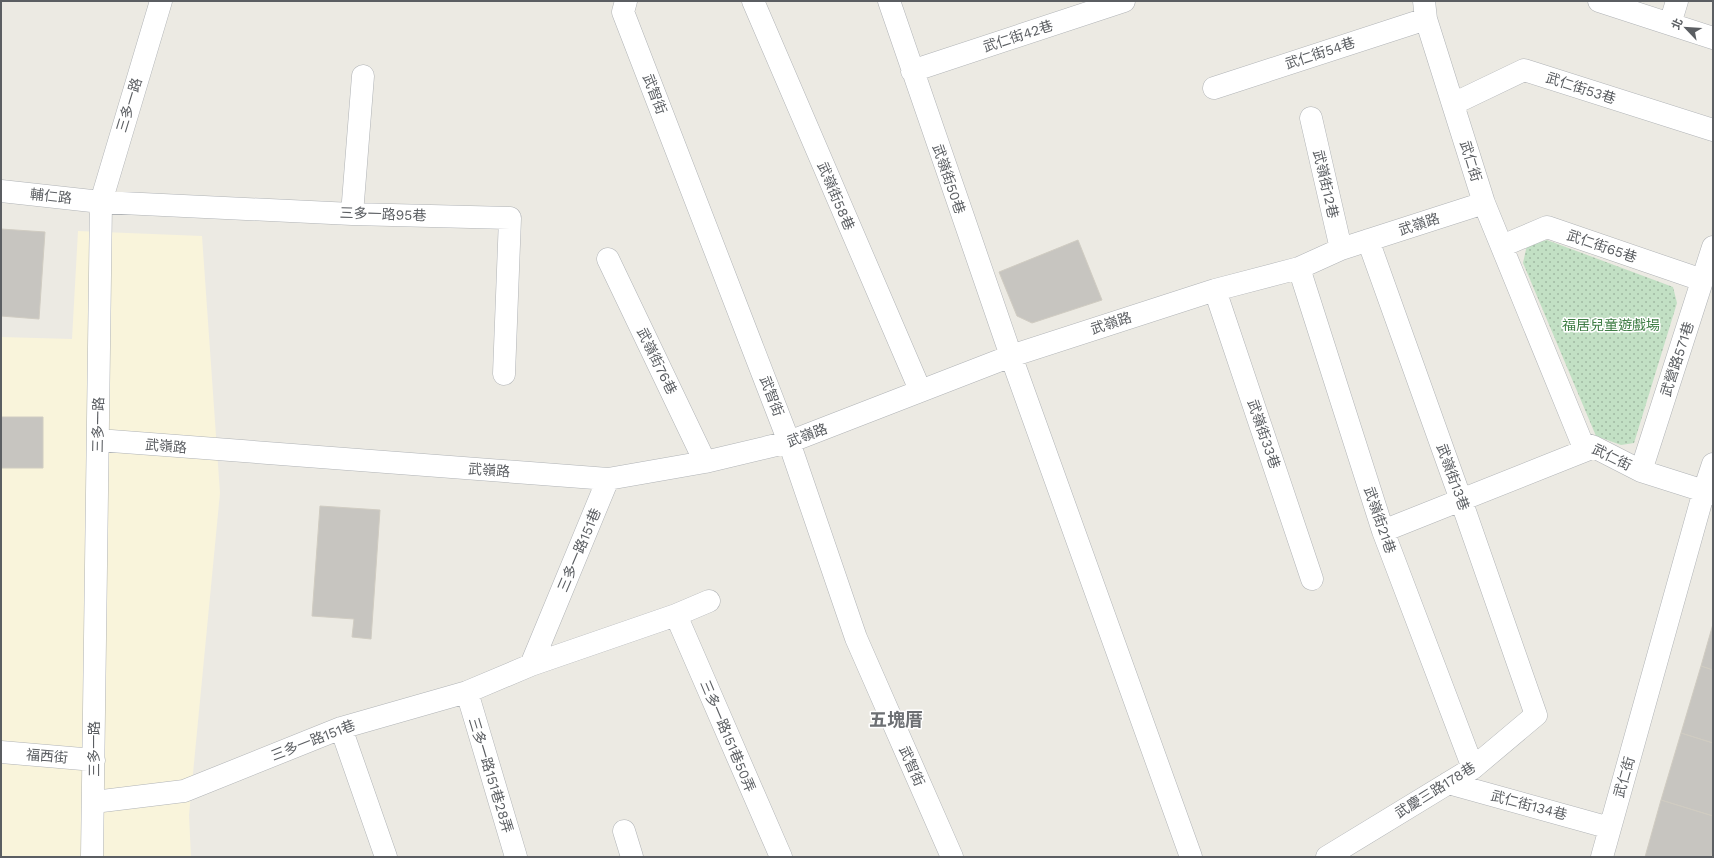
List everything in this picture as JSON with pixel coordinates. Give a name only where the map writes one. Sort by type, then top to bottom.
[{"type":"street","name":"三多一路","points":[[92,857],[94,802],[101,202],[161,1]]},
{"type":"street","name":"武嶺街58巷","points":[[753,1],[920,390]]},
{"type":"street","name":"武嶺街50巷","points":[[889,1],[1011,356],[1191,857]]},
{"type":"street","name":"武仁街42巷","points":[[912,71],[1124,1]]},
{"type":"street","points":[[1599,1],[1713,38]]},
{"type":"street","points":[[1670,24],[1677,1]]},
{"type":"street","name":"武智街","points":[[621,5],[789,442],[856,638],[952,857]]},
{"type":"street","name":"武仁街54巷","points":[[1214,88],[1425,10]]},
{"type":"street","name":"武仁街","points":[[1425,10],[1484,203],[1582,443],[1594,447],[1641,472],[1709,493],[1602,857]]},
{"type":"street","name":"武仁街53巷","points":[[1453,104],[1524,70],[1713,130]]},
{"type":"street","points":[[352,214],[363,76]]},
{"type":"street","name":"武嶺街12巷","points":[[1311,118],[1341,249]]},
{"type":"street","name":"輔仁路","points":[[1,191],[101,202]]},
{"type":"street","name":"三多一路95巷","points":[[101,202],[352,214],[510,218],[504,374]]},
{"type":"street","name":"武嶺路","points":[[98,440],[608,479],[705,462],[789,442],[1011,356],[1215,290],[1299,268],[1341,249],[1484,203]]},
{"type":"street","name":"武仁街65巷","points":[[1502,246],[1547,227],[1702,280]]},
{"type":"street","name":"武嶺街13巷","points":[[1368,240],[1462,500],[1536,715]]},
{"type":"street","name":"武營路571巷","points":[[1641,472],[1713,247]]},
{"type":"street","name":"武嶺街76巷","points":[[608,259],[705,462]]},
{"type":"street","name":"武嶺街21巷","points":[[1299,268],[1383,531],[1473,768]]},
{"type":"street","name":"武嶺街33巷","points":[[1215,290],[1312,579]]},
{"type":"street","points":[[1383,531],[1594,447]]},
{"type":"street","points":[[1709,493],[1713,464]]},
{"type":"street","name":"三多一路151巷","points":[[531,665],[608,479]]},
{"type":"street","name":"三多一路151巷","points":[[94,802],[184,791],[341,728],[467,692],[531,665],[676,615],[709,601]]},
{"type":"street","name":"三多一路151巷50弄","points":[[676,615],[781,857]]},
{"type":"street","name":"三多一路151巷28弄","points":[[467,692],[516,857]]},
{"type":"street","name":"武慶三路178巷","points":[[1327,857],[1473,768],[1536,715]]},
{"type":"street","points":[[341,728],[386,857]]},
{"type":"street","name":"福西街","points":[[1,752],[94,760]]},
{"type":"street","name":"武仁街134巷","points":[[1448,783],[1610,828]]},
{"type":"street","points":[[624,831],[632,857]]},
{"type":"shaded area","points":[[78,231],[202,236],[220,493],[189,815],[191,857],[1,857],[1,337],[72,339]]},
{"type":"green space","name":"福居兒童遊戲場","points":[[1547,240],[1673,287],[1677,303],[1634,443],[1621,445],[1596,436],[1523,263],[1527,245]]},
{"type":"building","points":[[1,229],[45,232],[39,319],[1,316]]},
{"type":"building","points":[[1078,240],[1102,300],[1032,323],[1017,316],[999,272]]},
{"type":"building","points":[[1,417],[43,417],[43,468],[1,468]]},
{"type":"building","points":[[320,506],[380,510],[371,639],[352,637],[354,619],[312,616]]},
{"type":"building","points":[[1713,624],[1713,670],[1701,666]]},
{"type":"building","points":[[1701,666],[1713,670],[1713,743],[1681,733]]},
{"type":"building","points":[[1681,733],[1713,743],[1713,816],[1661,800]]},
{"type":"building","points":[[1661,800],[1713,816],[1713,850],[1711,857],[1645,857]]},
{"type":"district","name":"五塊厝","points":[[896,720]]}]
